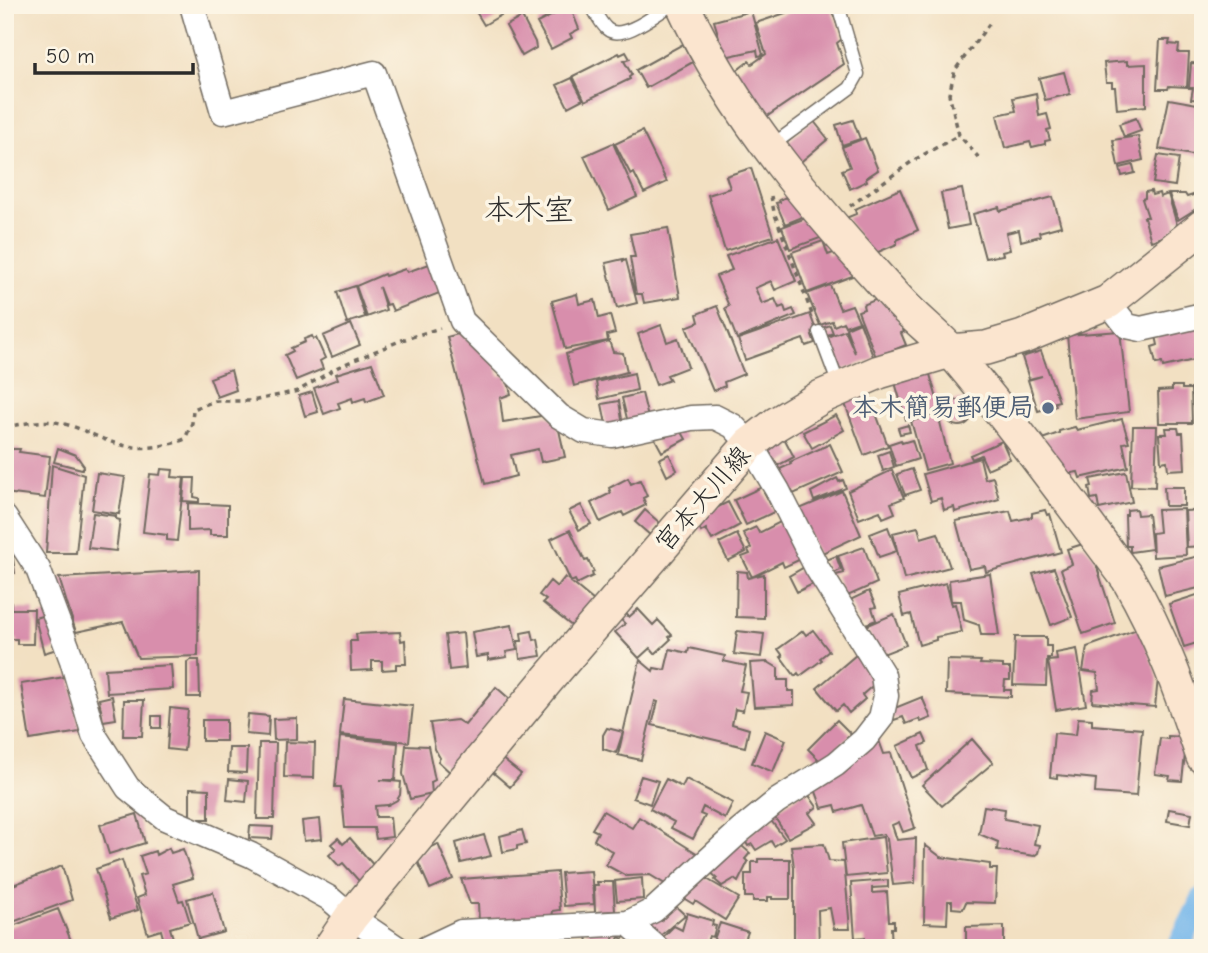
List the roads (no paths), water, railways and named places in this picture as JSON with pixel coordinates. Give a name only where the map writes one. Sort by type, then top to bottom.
[{"type":"main road","points":[[683,5],[700,43],[732,97],[829,222],[905,307],[950,351],[1128,579],[1147,610],[1163,647],[1203,757]]},
{"type":"main road","name":"宮本大川線","points":[[330,948],[351,917],[548,679],[750,444],[776,424],[821,397],[879,372],[950,351],[986,348],[1023,337],[1108,302],[1203,226]]},
{"type":"street","points":[[192,5],[223,112],[374,73],[462,321],[559,416],[584,430],[612,435],[691,418],[715,417],[733,426],[750,444],[778,491],[817,568],[883,675],[887,696],[881,718],[864,740],[836,764],[777,800],[653,910],[628,923],[500,935],[461,932],[427,948]]},
{"type":"street","points":[[1108,302],[1127,326],[1141,329],[1203,315]]},
{"type":"street","points":[[5,518],[37,569],[72,660],[94,735],[128,789],[165,818],[251,855],[329,898],[351,917],[397,948]]},
{"type":"street","points":[[628,923],[657,948]]},
{"type":"lane","points":[[591,5],[604,27],[613,33],[626,32],[671,5]]},
{"type":"lane","points":[[771,147],[850,88],[858,74],[838,5]]},
{"type":"lane","points":[[819,332],[840,388]]},
{"type":"waterway","points":[[1178,948],[1203,898]]},
{"type":"place","name":"本木簡易郵便局","points":[[1048,408]]},
{"type":"district","name":"本木室","points":[[529,210]]}]
